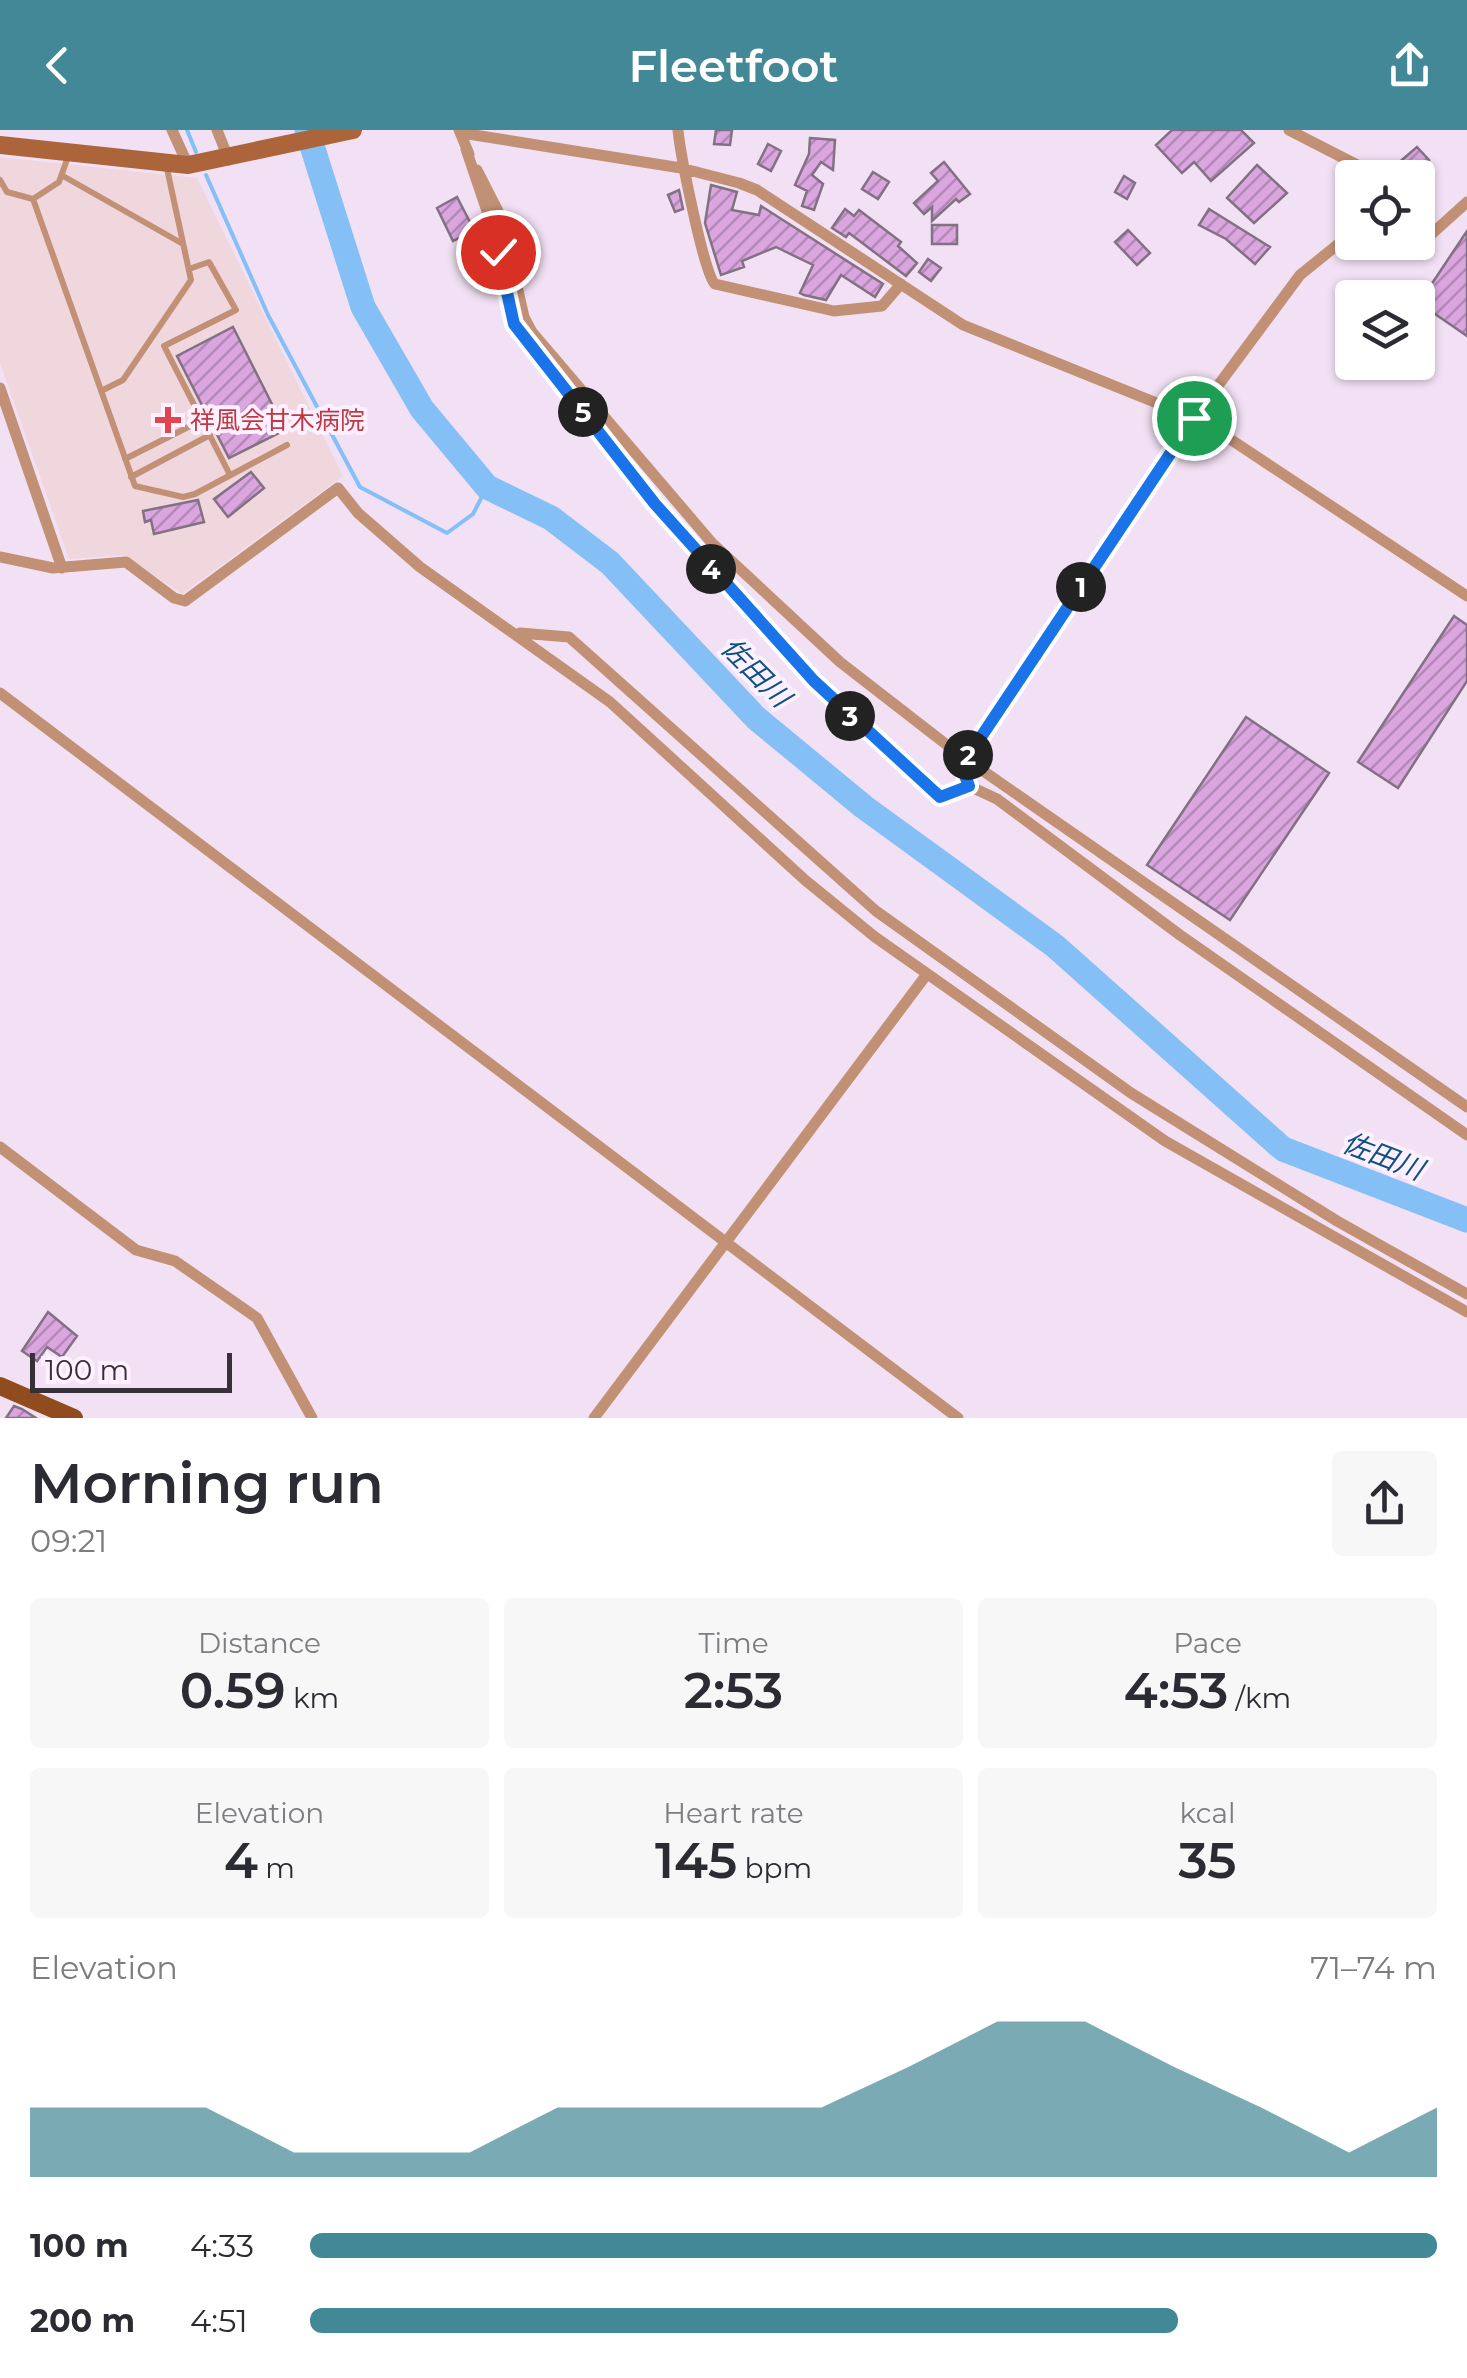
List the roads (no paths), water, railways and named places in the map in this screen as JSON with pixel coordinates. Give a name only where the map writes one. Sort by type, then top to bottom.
[{"type":"main road","points":[[0,146],[188,165],[236,158],[353,130]]},
{"type":"main road","points":[[0,1386],[46,1413],[74,1418]]},
{"type":"street","points":[[172,130],[188,165]]},
{"type":"street","points":[[217,130],[236,158]]},
{"type":"street","points":[[678,130],[681,168],[702,238],[705,272],[715,284],[834,311],[882,306],[901,284]]},
{"type":"street","points":[[1289,130],[1347,160]]},
{"type":"street","points":[[969,786],[946,796],[932,792],[814,681],[655,504],[525,341],[509,311],[492,226],[461,132],[681,168],[758,190],[989,338],[1194,418],[1467,596]]},
{"type":"street","points":[[466,149],[502,219],[524,317],[532,332],[712,543],[840,662],[956,752],[1467,1107]]},
{"type":"street","points":[[1435,231],[1467,202]]},
{"type":"street","points":[[956,752],[969,755],[1194,418],[1300,275],[1335,247]]},
{"type":"street","points":[[0,388],[62,568]]},
{"type":"street","points":[[0,557],[37,567],[62,568],[126,562],[174,598],[186,601],[338,488],[358,513],[420,567],[610,702],[805,880],[927,974],[1165,1141],[1467,1312]]},
{"type":"street","points":[[517,633],[569,638],[876,911],[1131,1093],[1413,1267],[1467,1294]]},
{"type":"street","points":[[0,694],[958,1418]]},
{"type":"street","points":[[956,752],[969,786],[997,799],[1180,935],[1467,1135]]},
{"type":"street","points":[[594,1418],[927,974]]},
{"type":"street","points":[[0,1148],[136,1250],[175,1261],[257,1318],[312,1418]]},
{"type":"lane","points":[[0,180],[6,192],[33,199],[49,193],[63,176],[69,153]]},
{"type":"lane","points":[[101,391],[123,380],[192,280],[166,163]]},
{"type":"lane","points":[[63,176],[183,244]]},
{"type":"lane","points":[[33,199],[135,486],[183,497],[287,445]]},
{"type":"lane","points":[[189,269],[209,262],[236,310],[164,346],[230,475]]},
{"type":"lane","points":[[125,459],[202,420]]},
{"type":"lane","points":[[132,476],[210,435]]},
{"type":"waterway","points":[[187,130],[196,152]]},
{"type":"waterway","name":"佐田川","points":[[307,130],[363,307],[422,409],[487,487],[551,518],[610,563],[756,718],[864,807],[1055,946],[1283,1149],[1467,1220]]},
{"type":"waterway","points":[[206,175],[268,315],[360,487],[447,533],[473,514],[487,487]]},
{"type":"place","name":"祥風会甘木病院","points":[[168,420]]}]
